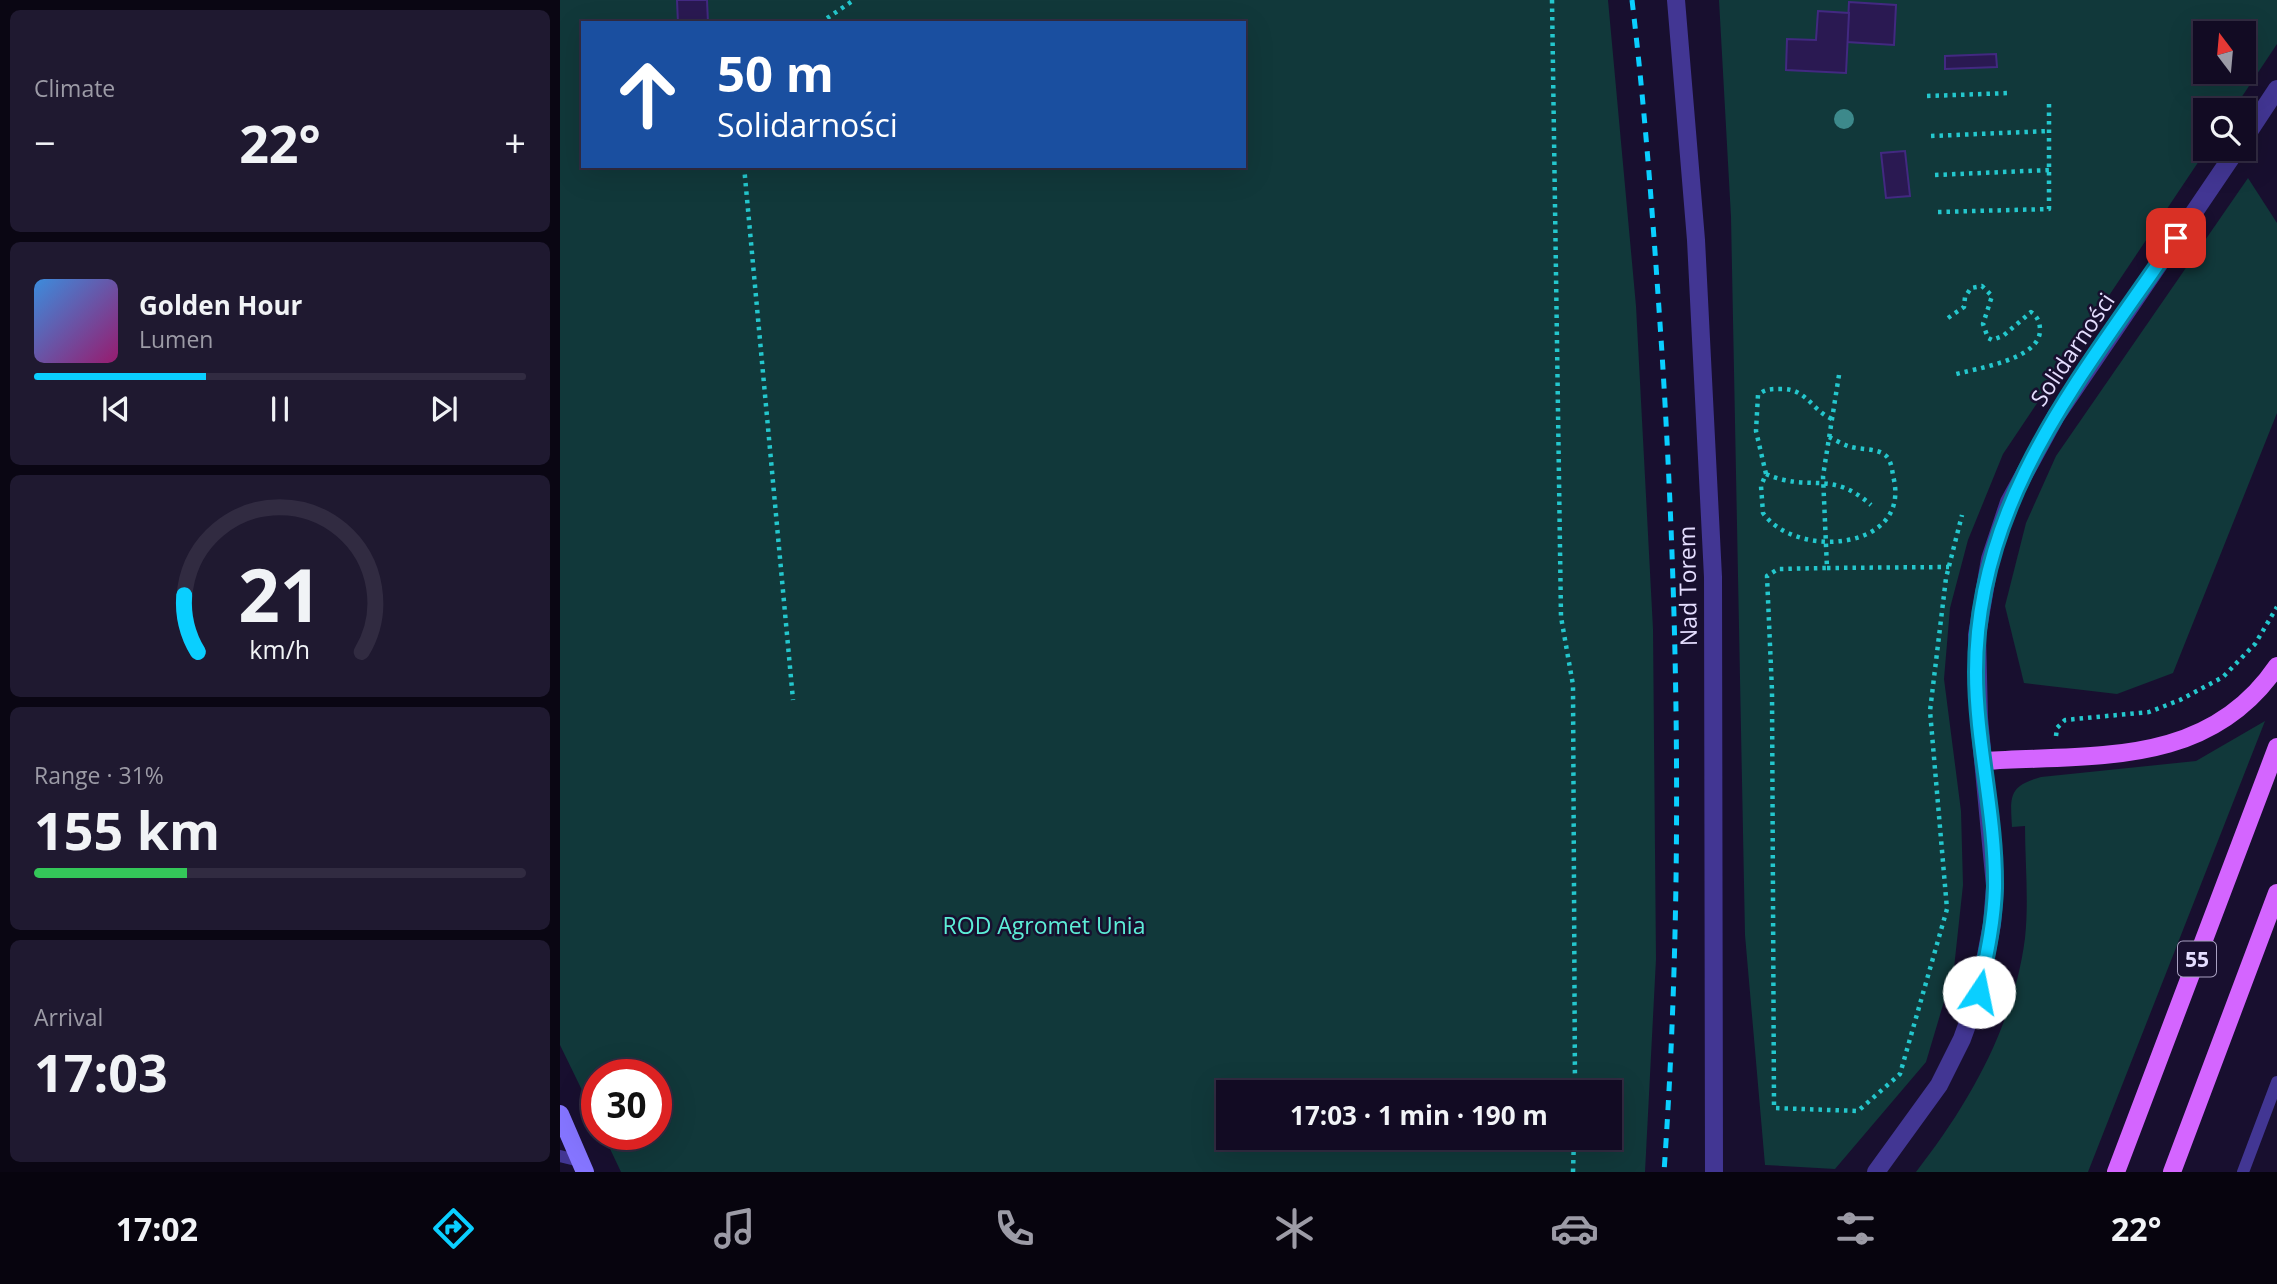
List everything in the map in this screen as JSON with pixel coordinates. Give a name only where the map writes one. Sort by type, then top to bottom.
[{"type":"main road","points":[[1985,761],[2107,753],[2167,745],[2220,724],[2262,688],[2277,666]]},
{"type":"main road","name":"55","points":[[2116,1172],[2277,747]]},
{"type":"main road","name":"55","points":[[2172,1172],[2277,893]]},
{"type":"main road","points":[[560,1114],[582,1167]]},
{"type":"street","name":"Nad Torem","points":[[1676,0],[1696,240],[1713,577],[1714,1172]]},
{"type":"street","points":[[2256,121],[2277,89]]},
{"type":"street","name":"Solidarności","points":[[1876,1172],[1939,1085],[1962,1039],[1979,992],[1992,924],[1995,886],[1976,673],[1977,635],[1990,559],[2009,502],[2056,416],[2229,161]]},
{"type":"lane","points":[[2243,1172],[2277,1083]]},
{"type":"lane","points":[[560,1156],[582,1167]]},
{"type":"path","points":[[823,21],[853,0]]},
{"type":"path","points":[[1552,0],[1561,617],[1573,685],[1575,1080]]},
{"type":"path","points":[[1927,96],[2009,93]]},
{"type":"path","points":[[1938,212],[2049,209],[2049,99]]},
{"type":"path","points":[[1931,136],[2049,131]]},
{"type":"path","points":[[744,168],[793,700]]},
{"type":"path","points":[[1935,175],[2049,170]]},
{"type":"path","points":[[1948,318],[1964,307],[1965,297],[1971,288],[1982,286],[1992,296],[1983,324],[1988,338],[1992,340],[2003,336],[2031,312],[2036,315],[2040,329],[2039,339],[2031,351],[1952,375]]},
{"type":"path","points":[[1827,568],[1823,484],[1839,375]]},
{"type":"path","points":[[1829,436],[1850,447],[1882,452],[1888,457],[1896,488],[1888,517],[1879,527],[1855,538],[1826,542],[1797,538],[1767,519],[1761,502],[1761,486],[1766,474],[1756,431],[1758,394],[1771,389],[1800,392],[1810,398],[1823,415],[1832,419]]},
{"type":"path","points":[[1766,474],[1786,483],[1850,488],[1871,505]]},
{"type":"path","points":[[1949,567],[1779,569],[1767,576],[1772,691],[1774,1108],[1858,1111],[1900,1074],[1947,909],[1930,711],[1949,567],[1962,515]]},
{"type":"path","points":[[2056,738],[2057,728],[2064,720],[2149,712],[2180,700],[2223,677],[2255,644],[2277,607]]},
{"type":"path","points":[[1573,1172],[1574,1150]]},
{"type":"green space","name":"ROD Agromet Unia","points":[[560,0],[1608,0],[1636,306],[1653,629],[1656,959],[1645,1172],[621,1172],[611,1150],[672,1150],[672,1059],[581,1059],[581,1088],[560,1045]]},
{"type":"green space","points":[[1719,0],[2277,0],[2277,44],[2256,76],[2256,21],[2193,21],[2193,84],[2250,84],[2241,98],[2193,98],[2193,161],[2199,161],[2003,454],[1968,540],[1950,608],[1944,679],[1961,811],[1963,885],[1954,968],[1926,1062],[1835,1169],[1765,1165],[1745,935],[1731,217]]},
{"type":"green space","points":[[2248,178],[2277,223],[2277,413],[2173,673],[2117,694],[2024,683],[2005,606],[2026,523],[2056,456]]},
{"type":"green space","points":[[2265,721],[2088,1172],[1916,1172],[1971,1091],[2000,1032],[2011,1002],[2025,938],[2027,896],[2025,826],[2012,827],[2012,799],[2017,788],[2041,777],[2196,761]]},
{"type":"building","points":[[677,0],[707,0],[708,21],[678,21]]},
{"type":"building","points":[[1849,2],[1896,5],[1894,45],[1847,42]]},
{"type":"building","points":[[1818,11],[1849,13],[1846,73],[1786,70],[1787,39],[1816,40]]},
{"type":"building","points":[[1996,54],[1997,67],[1945,69],[1945,56]]},
{"type":"building","points":[[1905,151],[1910,196],[1886,198],[1881,153]]},
{"type":"railway","points":[[1632,0],[1646,132],[1662,353],[1675,660],[1674,967],[1664,1172]]},
{"type":"route","points":[[1979,992],[1992,924],[1995,886],[1976,673],[1977,635],[1990,559],[2009,502],[2026,466],[2056,416],[2176,238]]}]
